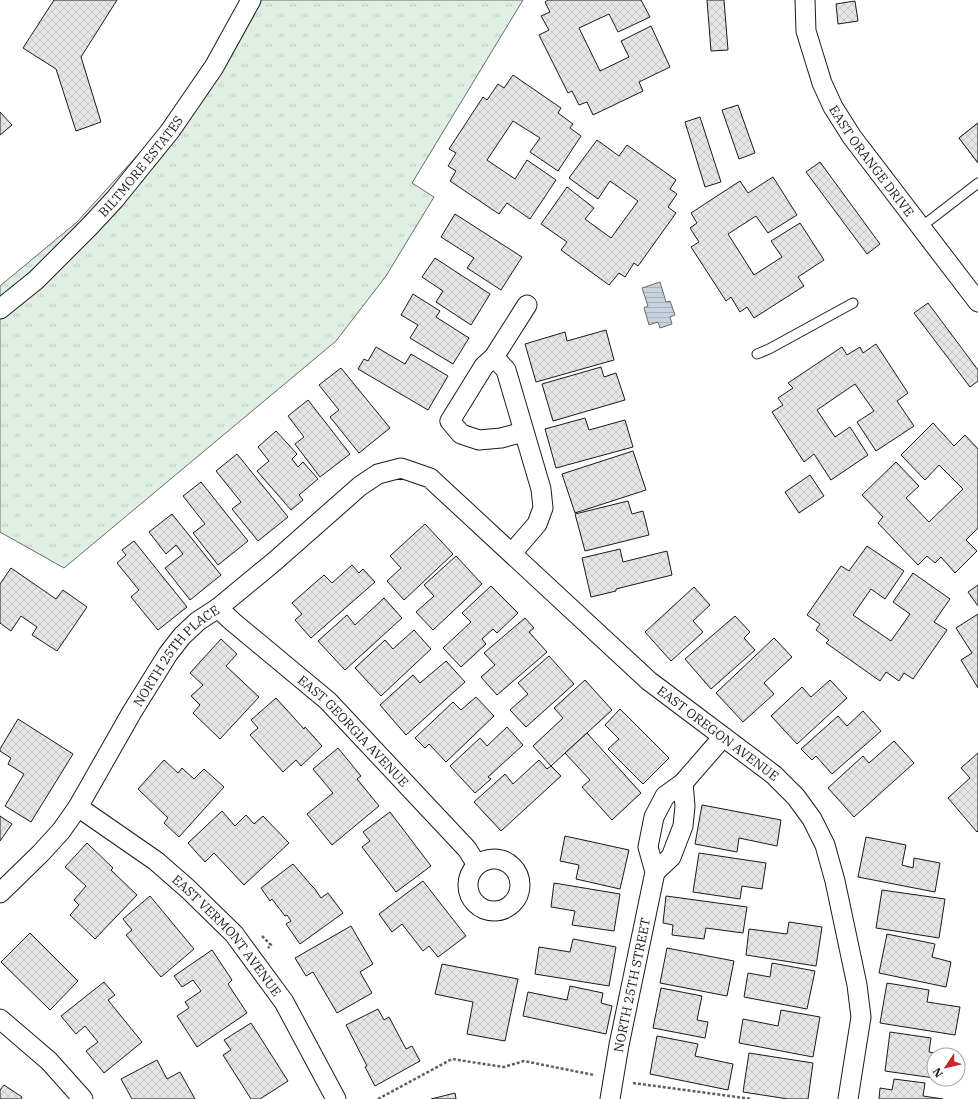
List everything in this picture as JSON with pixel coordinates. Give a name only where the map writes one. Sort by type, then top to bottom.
[{"type":"street","name":"BILTMORE ESTATES","points":[[0,309],[36,280],[115,199],[170,131],[214,67],[251,0]]},
{"type":"street","name":"EAST ORANGE DRIVE","points":[[805,0],[806,31],[822,83],[833,108],[852,137],[978,302]]},
{"type":"street","points":[[523,432],[501,438],[479,440],[460,434],[450,421],[484,366],[494,357],[527,305]]},
{"type":"street","points":[[494,357],[506,370],[541,489],[543,508],[537,524],[512,553]]},
{"type":"street","name":"EAST OREGON AVENUE","points":[[401,468],[430,478],[649,681],[774,775],[796,797],[812,819],[825,845],[835,881],[857,985],[860,1017],[848,1099]]},
{"type":"street","name":"NORTH 25TH PLACE","points":[[0,892],[61,831],[78,807],[132,712],[168,654],[182,636],[198,621],[218,608],[275,561],[360,486],[378,474],[401,468]]},
{"type":"street","name":"EAST GEORGIA AVENUE","points":[[218,608],[328,701],[467,849],[477,865]]},
{"type":"street","name":"NORTH 25TH STREET","points":[[610,1099],[655,872],[648,847],[654,817],[665,796],[683,783],[723,737]]},
{"type":"street","points":[[655,872],[671,857],[683,826],[685,806],[683,783]]},
{"type":"street","name":"EAST VERMONT AVENUE","points":[[78,807],[156,862],[188,889],[234,934],[284,1002],[336,1099]]},
{"type":"street","points":[[0,1019],[49,1061],[83,1099]]},
{"type":"lane","points":[[921,227],[978,184]]},
{"type":"lane","points":[[757,354],[853,303]]},
{"type":"path","points":[[378,1099],[452,1059],[504,1067],[524,1061],[595,1076]]},
{"type":"path","points":[[630,1082],[752,1099]]},
{"type":"green space","points":[[243,0],[523,0],[412,183],[434,197],[386,276],[336,341],[64,568],[0,532],[0,286],[77,222],[162,128],[205,64]]},
{"type":"shaded area","points":[[660,282],[666,302],[670,301],[675,315],[670,317],[672,324],[660,328],[658,322],[649,325],[644,308],[648,306],[642,288]]},
{"type":"building","points":[[54,0],[117,0],[81,57],[101,122],[76,131],[56,69],[23,48]]},
{"type":"building","points":[[548,0],[641,0],[650,17],[618,32],[609,14],[579,28],[600,71],[629,57],[621,41],[651,26],[670,67],[639,82],[643,91],[593,115],[587,102],[579,105],[572,91],[568,93],[539,35],[549,30],[541,16],[550,12],[545,2]]},
{"type":"building","points":[[707,0],[724,0],[728,50],[711,51]]},
{"type":"building","points":[[855,1],[858,21],[838,24],[836,4]]},
{"type":"building","points":[[513,75],[561,108],[558,113],[573,124],[570,128],[581,136],[558,171],[530,152],[540,138],[513,121],[487,160],[515,179],[527,160],[556,180],[530,219],[507,203],[499,214],[450,181],[456,171],[448,166],[456,153],[449,149],[483,97],[487,100],[498,84],[504,88]]},
{"type":"building","points":[[738,105],[755,153],[739,159],[722,110]]},
{"type":"building","points":[[0,112],[12,125],[0,135]]},
{"type":"building","points":[[700,117],[721,182],[705,187],[685,122]]},
{"type":"building","points":[[978,123],[978,163],[959,138]]},
{"type":"building","points":[[978,123],[978,163],[959,138]]},
{"type":"building","points":[[597,140],[619,156],[627,145],[676,180],[670,189],[677,194],[668,207],[676,213],[638,266],[634,263],[625,277],[619,273],[609,285],[561,250],[567,242],[541,224],[567,187],[594,208],[585,219],[611,238],[638,201],[610,181],[598,199],[569,178]]},
{"type":"building","points":[[820,162],[880,244],[867,254],[806,172]]},
{"type":"building","points":[[773,177],[797,215],[768,233],[756,216],[728,234],[754,275],[782,257],[771,241],[800,223],[824,260],[798,277],[804,286],[754,318],[747,307],[740,312],[731,297],[726,301],[691,247],[699,242],[690,228],[697,223],[691,213],[740,181],[748,193]]},
{"type":"building","points":[[455,214],[522,257],[501,290],[467,268],[474,258],[441,237]]},
{"type":"building","points":[[435,258],[490,294],[471,325],[436,302],[443,291],[422,277]]},
{"type":"building","points":[[413,294],[440,311],[436,317],[469,338],[453,364],[410,338],[418,325],[401,315]]},
{"type":"building","points":[[928,303],[978,370],[978,381],[970,387],[914,313]]},
{"type":"building","points":[[606,330],[614,360],[536,382],[525,344],[565,332],[567,341]]},
{"type":"building","points":[[876,344],[908,393],[897,401],[914,426],[876,451],[857,422],[874,411],[855,384],[817,410],[835,437],[850,427],[868,455],[831,480],[814,454],[804,462],[772,412],[783,405],[778,398],[793,388],[788,383],[842,347],[847,355],[860,347],[863,353]]},
{"type":"building","points":[[376,347],[405,364],[411,354],[448,376],[428,410],[358,369],[364,359],[368,361]]},
{"type":"building","points":[[601,367],[604,377],[616,373],[625,400],[553,421],[542,384]]},
{"type":"building","points":[[341,368],[390,428],[359,453],[330,417],[339,410],[319,385]]},
{"type":"building","points":[[308,400],[350,454],[320,477],[295,444],[304,437],[288,416]]},
{"type":"building","points":[[585,418],[589,430],[625,420],[633,447],[556,468],[545,429]]},
{"type":"building","points":[[933,423],[954,446],[965,435],[978,449],[978,528],[966,540],[977,551],[955,573],[941,557],[935,563],[927,556],[918,565],[878,523],[883,517],[862,495],[896,462],[919,486],[906,498],[929,522],[963,489],[939,465],[925,480],[901,455]]},
{"type":"building","points":[[276,431],[297,454],[292,459],[298,467],[303,462],[318,479],[299,495],[303,500],[291,510],[257,471],[269,461],[258,447]]},
{"type":"building","points":[[633,451],[646,490],[575,513],[562,474]]},
{"type":"building","points":[[237,454],[288,517],[258,541],[232,509],[241,502],[216,471]]},
{"type":"building","points":[[810,475],[824,496],[799,513],[785,492]]},
{"type":"building","points":[[201,482],[248,541],[218,565],[193,533],[205,524],[183,496]]},
{"type":"building","points":[[628,501],[632,514],[643,511],[649,535],[585,551],[575,514]]},
{"type":"building","points":[[172,514],[221,575],[190,600],[165,568],[183,554],[176,545],[166,554],[149,532]]},
{"type":"building","points":[[425,524],[453,554],[404,600],[387,581],[401,568],[390,556]]},
{"type":"building","points":[[134,541],[187,607],[158,630],[131,597],[139,590],[117,563],[126,555],[122,550]]},
{"type":"building","points":[[867,546],[904,571],[885,599],[871,589],[853,615],[891,641],[910,614],[893,602],[913,573],[950,599],[934,622],[947,630],[913,679],[904,673],[899,681],[886,672],[880,681],[826,643],[829,640],[816,630],[820,624],[807,615],[841,566],[849,571]]},
{"type":"building","points":[[620,549],[623,562],[667,551],[672,575],[591,597],[582,558]]},
{"type":"building","points":[[456,556],[482,584],[433,630],[416,612],[434,596],[424,585]]},
{"type":"building","points":[[352,565],[359,573],[363,569],[375,582],[311,638],[295,620],[302,614],[292,603],[324,575],[332,583]]},
{"type":"building","points":[[11,568],[56,599],[63,590],[87,607],[57,651],[32,635],[37,627],[21,616],[11,631],[0,623],[0,584]]},
{"type":"building","points":[[978,585],[978,606],[968,592]]},
{"type":"building","points":[[491,586],[518,613],[497,633],[493,629],[482,639],[486,644],[461,667],[443,648],[471,622],[462,613]]},
{"type":"building","points":[[694,587],[710,605],[693,621],[703,632],[671,661],[645,632]]},
{"type":"building","points":[[384,598],[402,618],[345,670],[318,641],[347,615],[355,625]]},
{"type":"building","points":[[978,614],[978,688],[961,660],[972,653],[956,628]]},
{"type":"building","points":[[735,616],[750,632],[744,638],[755,650],[711,689],[685,659]]},
{"type":"building","points":[[525,618],[534,628],[529,632],[547,652],[497,695],[481,677],[495,665],[484,653]]},
{"type":"building","points":[[414,630],[431,649],[381,696],[355,668],[385,640],[393,649]]},
{"type":"building","points":[[774,638],[792,657],[764,683],[774,694],[743,722],[716,693]]},
{"type":"building","points":[[221,639],[237,654],[226,666],[259,697],[220,739],[193,713],[200,705],[191,696],[203,685],[190,673]]},
{"type":"building","points":[[549,656],[574,684],[526,727],[510,710],[528,694],[518,683]]},
{"type":"building","points":[[446,661],[465,682],[406,735],[380,705],[413,675],[420,683]]},
{"type":"building","points":[[585,680],[612,710],[551,766],[533,746],[563,718],[554,708]]},
{"type":"building","points":[[830,680],[847,698],[797,744],[771,716],[802,687],[811,697]]},
{"type":"building","points":[[476,697],[494,716],[446,762],[429,744],[425,748],[415,738],[453,702],[461,710]]},
{"type":"building","points":[[276,698],[304,729],[305,727],[322,746],[301,766],[296,760],[283,772],[250,735],[258,728],[251,720]]},
{"type":"building","points":[[620,709],[669,758],[643,784],[608,749],[619,739],[605,725]]},
{"type":"building","points":[[863,711],[881,731],[832,774],[816,756],[812,760],[801,749],[838,716],[847,726]]},
{"type":"building","points":[[18,719],[73,754],[31,822],[5,806],[24,774],[8,764],[11,758],[0,751]]},
{"type":"building","points":[[507,727],[523,745],[488,777],[491,779],[475,793],[450,766],[480,738],[487,746]]},
{"type":"building","points":[[587,733],[641,793],[612,820],[582,787],[590,780],[565,753]]},
{"type":"building","points":[[894,741],[914,763],[854,817],[828,788],[863,756],[869,763]]},
{"type":"building","points":[[338,748],[361,776],[357,779],[379,806],[332,845],[307,814],[333,793],[313,769]]},
{"type":"building","points":[[978,753],[977,832],[948,798],[970,778],[961,768]]},
{"type":"building","points":[[164,760],[178,773],[182,768],[194,779],[204,769],[224,787],[179,837],[164,823],[168,818],[138,789]]},
{"type":"building","points":[[539,760],[547,769],[551,766],[561,776],[501,831],[474,802],[505,774],[513,784]]},
{"type":"building","points":[[702,805],[781,820],[777,846],[739,838],[737,852],[695,844]]},
{"type":"building","points":[[222,811],[235,826],[246,815],[254,824],[263,816],[289,843],[244,885],[214,853],[205,862],[188,843]]},
{"type":"building","points":[[390,812],[431,866],[396,892],[362,847],[370,841],[363,832]]},
{"type":"building","points":[[0,816],[12,824],[0,841]]},
{"type":"building","points":[[565,836],[629,850],[620,889],[576,879],[579,865],[560,861]]},
{"type":"building","points":[[866,837],[906,845],[902,865],[913,868],[914,858],[940,863],[935,892],[858,877]]},
{"type":"building","points":[[87,843],[113,868],[111,870],[137,895],[95,939],[70,915],[79,905],[74,900],[86,886],[65,867]]},
{"type":"building","points":[[699,853],[766,863],[762,889],[742,886],[740,899],[693,892]]},
{"type":"building","points":[[293,864],[321,898],[328,893],[343,913],[300,944],[286,924],[291,921],[287,915],[285,916],[272,899],[270,901],[261,888]]},
{"type":"building","points":[[423,881],[466,936],[438,957],[429,946],[423,951],[402,924],[392,932],[379,914]]},
{"type":"building","points":[[554,883],[620,894],[614,931],[572,925],[575,911],[551,907]]},
{"type":"building","points":[[882,890],[945,899],[939,938],[876,928]]},
{"type":"building","points":[[150,896],[194,949],[161,977],[126,935],[132,930],[123,919]]},
{"type":"building","points":[[666,896],[747,907],[743,933],[706,928],[704,939],[672,935],[673,925],[663,923]]},
{"type":"building","points":[[789,922],[822,927],[816,966],[746,955],[749,929],[787,934]]},
{"type":"building","points":[[351,926],[373,964],[360,972],[372,993],[337,1013],[313,972],[306,976],[295,958]]},
{"type":"building","points":[[30,933],[78,981],[50,1010],[1,962]]},
{"type":"building","points":[[887,934],[935,944],[932,957],[951,962],[946,987],[879,973]]},
{"type":"building","points":[[573,939],[616,947],[609,986],[535,974],[539,947],[570,952]]},
{"type":"building","points":[[667,948],[734,961],[727,996],[660,983]]},
{"type":"building","points":[[212,950],[232,980],[228,984],[247,1013],[197,1047],[177,1016],[189,1008],[185,1002],[201,991],[193,980],[182,987],[174,976]]},
{"type":"building","points":[[772,963],[815,971],[807,1009],[744,997],[748,973],[770,977]]},
{"type":"building","points":[[442,964],[518,979],[505,1041],[467,1034],[473,1002],[435,994]]},
{"type":"building","points":[[104,982],[115,995],[108,1000],[142,1042],[104,1073],[86,1051],[98,1042],[85,1026],[76,1034],[61,1016]]},
{"type":"building","points":[[887,983],[929,990],[927,1002],[960,1007],[955,1035],[880,1023]]},
{"type":"building","points":[[570,986],[603,993],[601,1003],[612,1006],[606,1034],[523,1016],[528,992],[567,1000]]},
{"type":"building","points":[[661,988],[702,996],[697,1020],[708,1022],[705,1038],[653,1028]]},
{"type":"building","points":[[378,1009],[384,1020],[389,1017],[406,1049],[412,1046],[420,1061],[375,1086],[365,1067],[367,1066],[346,1025]]},
{"type":"building","points":[[781,1010],[820,1017],[813,1057],[739,1043],[743,1019],[778,1026]]},
{"type":"building","points":[[251,1023],[288,1081],[260,1099],[251,1099],[223,1055],[231,1050],[224,1040]]},
{"type":"building","points":[[890,1032],[931,1038],[930,1047],[926,1047],[926,1077],[885,1071]]},
{"type":"building","points":[[657,1036],[698,1044],[695,1056],[733,1064],[728,1090],[650,1074]]},
{"type":"building","points":[[749,1053],[813,1063],[808,1099],[788,1099],[743,1092]]},
{"type":"building","points":[[157,1060],[167,1079],[180,1072],[195,1099],[132,1099],[121,1079]]},
{"type":"building","points":[[894,1079],[925,1083],[923,1096],[943,1099],[879,1099],[880,1088],[892,1090]]},
{"type":"building","points":[[4,1085],[22,1097],[21,1099],[0,1099],[0,1090]]},
{"type":"building","points":[[455,1093],[456,1099],[431,1099]]}]
